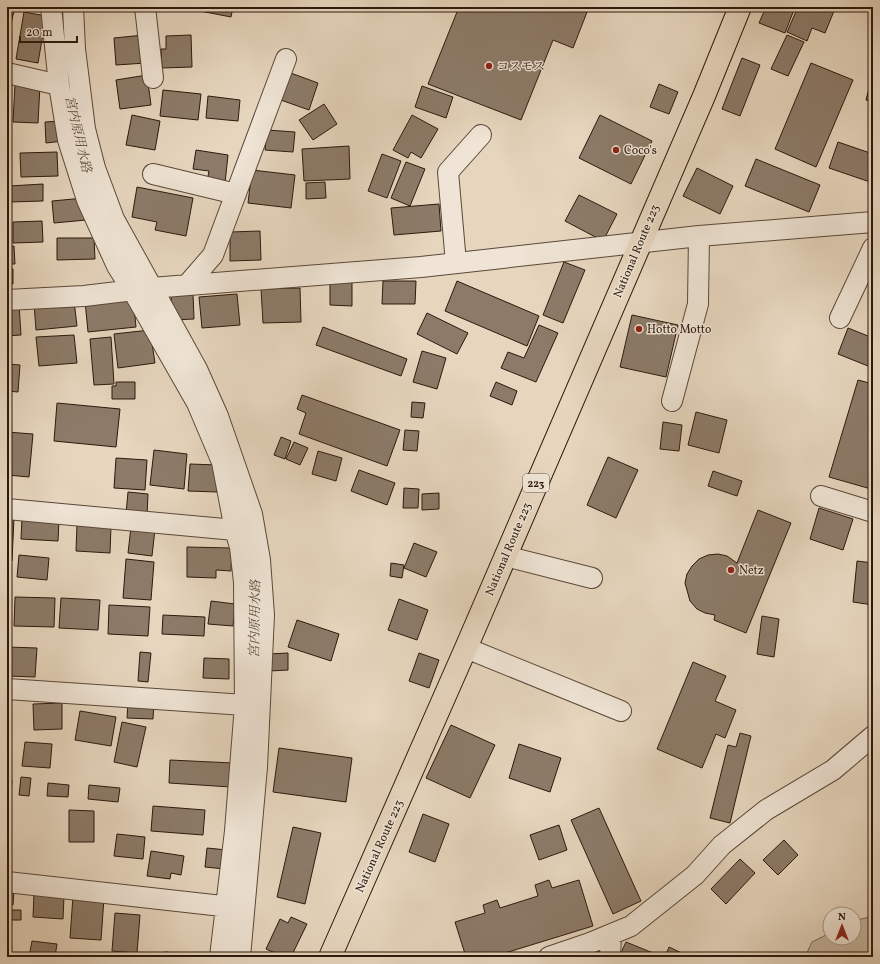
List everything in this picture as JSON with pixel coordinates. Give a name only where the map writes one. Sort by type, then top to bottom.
[{"type":"highway","name":"National Route 223","points":[[330,957],[466,648],[704,96],[740,7]]},
{"type":"street","points":[[52,7],[59,85],[68,140],[87,200],[117,266],[142,289],[197,368],[218,416],[252,514],[260,560],[264,615],[259,734],[236,907],[220,957]]},
{"type":"street","points":[[73,7],[75,49],[85,129],[95,168],[142,289],[197,403],[222,462],[235,530],[240,547],[244,582],[245,705],[235,831],[236,907],[240,957]]},
{"type":"street","points":[[145,7],[152,78]]},
{"type":"street","points":[[187,285],[213,255],[286,59]]},
{"type":"street","points":[[7,73],[59,85]]},
{"type":"street","points":[[456,263],[448,172],[481,135]]},
{"type":"street","points":[[153,174],[236,194]]},
{"type":"street","points":[[7,300],[84,296],[187,285],[456,263],[595,247],[639,244],[699,236],[873,222]]},
{"type":"street","points":[[672,402],[698,304],[699,236]]},
{"type":"street","points":[[840,318],[873,248]]},
{"type":"street","points":[[821,496],[873,512]]},
{"type":"street","points":[[7,509],[235,530]]},
{"type":"street","points":[[505,556],[592,578]]},
{"type":"street","points":[[466,648],[621,711]]},
{"type":"street","points":[[7,689],[245,705]]},
{"type":"street","points":[[550,957],[611,935],[631,926],[695,875],[722,845],[766,810],[833,770],[873,736]]},
{"type":"street","points":[[7,882],[236,907]]},
{"type":"street","points":[[610,957],[611,935]]},
{"type":"shaded area","points":[[873,916],[873,957],[805,957],[812,942],[822,937],[822,946],[862,946],[862,919]]},
{"type":"building","points":[[7,7],[15,7],[13,15],[7,13]]},
{"type":"building","points":[[173,7],[190,7],[190,8],[174,10]]},
{"type":"building","points":[[201,7],[233,7],[231,17],[200,11]]},
{"type":"building","name":"コスモス","points":[[459,7],[589,7],[573,48],[553,40],[521,120],[428,84]]},
{"type":"building","points":[[766,7],[795,7],[785,33],[759,23]]},
{"type":"building","points":[[798,7],[825,7],[834,11],[825,33],[812,28],[807,41],[787,32]]},
{"type":"building","points":[[24,12],[46,16],[38,63],[16,59]]},
{"type":"building","points":[[7,13],[13,15],[9,33],[7,33]]},
{"type":"building","points":[[144,35],[146,63],[116,65],[114,38]]},
{"type":"building","points":[[191,35],[192,67],[162,68],[161,49],[166,49],[166,36]]},
{"type":"building","points":[[787,35],[804,42],[788,76],[771,69]]},
{"type":"building","points":[[742,58],[760,65],[740,116],[722,109]]},
{"type":"building","points":[[811,63],[853,80],[816,167],[775,149]]},
{"type":"building","points":[[288,72],[318,83],[309,110],[278,99]]},
{"type":"building","points":[[147,75],[151,105],[120,109],[116,80]]},
{"type":"building","points":[[871,80],[873,80],[873,102],[866,100]]},
{"type":"building","points":[[15,84],[40,85],[38,123],[13,122]]},
{"type":"building","points":[[659,84],[678,92],[669,114],[650,107]]},
{"type":"building","points":[[422,86],[453,97],[446,118],[415,107]]},
{"type":"building","points":[[163,90],[201,94],[198,120],[160,116]]},
{"type":"building","points":[[208,96],[240,100],[238,121],[206,118]]},
{"type":"building","points":[[324,104],[337,124],[313,140],[299,120]]},
{"type":"building","points":[[8,112],[10,138],[7,138]]},
{"type":"building","points":[[132,115],[160,121],[155,150],[126,145]]},
{"type":"building","points":[[412,115],[438,129],[421,158],[411,152],[408,158],[393,150]]},
{"type":"building","name":"Coco's","points":[[600,115],[652,141],[631,184],[579,158]]},
{"type":"building","points":[[61,121],[63,141],[46,143],[45,122]]},
{"type":"building","points":[[267,130],[295,132],[293,152],[265,150]]},
{"type":"building","points":[[838,142],[873,154],[873,183],[829,168]]},
{"type":"building","points":[[349,146],[350,179],[304,181],[302,149]]},
{"type":"building","points":[[196,150],[228,155],[225,183],[207,181],[209,171],[193,169]]},
{"type":"building","points":[[57,152],[58,176],[21,177],[20,153]]},
{"type":"building","points":[[382,154],[401,161],[387,198],[368,191]]},
{"type":"building","points":[[756,159],[820,185],[809,212],[745,186]]},
{"type":"building","points":[[406,162],[425,169],[410,206],[391,198]]},
{"type":"building","points":[[697,168],[733,186],[720,214],[683,196]]},
{"type":"building","points":[[252,170],[295,175],[291,208],[248,203]]},
{"type":"building","points":[[325,182],[326,198],[306,199],[306,183]]},
{"type":"building","points":[[43,184],[43,201],[9,202],[9,186]]},
{"type":"building","points":[[137,187],[193,198],[186,236],[155,230],[157,222],[132,217]]},
{"type":"building","points":[[579,195],[617,214],[603,241],[565,221]]},
{"type":"building","points":[[84,198],[86,220],[54,223],[52,201]]},
{"type":"building","points":[[439,204],[441,231],[394,235],[391,208]]},
{"type":"building","points":[[42,221],[43,242],[13,243],[13,222]]},
{"type":"building","points":[[260,231],[261,260],[230,261],[230,232]]},
{"type":"building","points":[[57,238],[94,238],[95,259],[57,260]]},
{"type":"building","points":[[14,246],[15,264],[7,264],[7,247]]},
{"type":"building","points":[[564,262],[585,270],[563,323],[543,315]]},
{"type":"building","points":[[7,269],[13,269],[13,284],[7,284]]},
{"type":"building","points":[[330,280],[352,281],[352,306],[330,305]]},
{"type":"building","points":[[383,281],[416,281],[415,304],[382,304]]},
{"type":"building","points":[[457,281],[539,316],[527,346],[445,311]]},
{"type":"building","points":[[300,288],[301,322],[263,323],[261,289]]},
{"type":"building","points":[[193,294],[194,319],[172,320],[171,295]]},
{"type":"building","points":[[237,294],[240,325],[202,328],[199,297]]},
{"type":"building","points":[[133,296],[136,327],[88,332],[85,301]]},
{"type":"building","points":[[74,301],[77,326],[36,330],[34,304]]},
{"type":"building","points":[[19,304],[21,335],[7,336],[7,305]]},
{"type":"building","points":[[427,313],[468,333],[457,354],[417,334]]},
{"type":"building","points":[[632,315],[678,325],[666,377],[620,367]]},
{"type":"building","points":[[539,325],[558,333],[536,382],[501,368],[508,352],[524,358]]},
{"type":"building","points":[[323,327],[407,359],[401,376],[316,345]]},
{"type":"building","points":[[848,328],[873,338],[873,368],[838,354]]},
{"type":"building","points":[[150,330],[155,363],[118,368],[114,334]]},
{"type":"building","points":[[74,335],[77,363],[39,366],[36,337]]},
{"type":"building","points":[[111,337],[114,384],[94,385],[90,339]]},
{"type":"building","points":[[422,351],[446,358],[437,389],[413,382]]},
{"type":"building","points":[[7,364],[20,365],[18,392],[7,391]]},
{"type":"building","points":[[858,380],[873,384],[873,483],[871,489],[829,477]]},
{"type":"building","points":[[116,382],[135,382],[135,399],[112,399],[112,386],[116,386]]},
{"type":"building","points":[[496,382],[517,391],[512,405],[490,396]]},
{"type":"building","points":[[302,395],[400,430],[387,466],[299,434],[306,413],[297,409]]},
{"type":"building","points":[[412,402],[425,403],[423,418],[411,417]]},
{"type":"building","points":[[57,403],[120,409],[116,447],[54,441]]},
{"type":"building","points":[[696,412],[727,420],[719,453],[688,445]]},
{"type":"building","points":[[663,422],[682,425],[679,451],[660,449]]},
{"type":"building","points":[[405,430],[419,431],[417,451],[403,450]]},
{"type":"building","points":[[7,432],[33,434],[29,477],[7,475]]},
{"type":"building","points":[[281,437],[291,441],[285,459],[274,455]]},
{"type":"building","points":[[294,442],[308,448],[300,465],[286,459]]},
{"type":"building","points":[[154,450],[187,454],[184,489],[150,485]]},
{"type":"building","points":[[318,451],[342,458],[336,481],[312,474]]},
{"type":"building","points":[[608,457],[638,470],[616,518],[587,505]]},
{"type":"building","points":[[116,458],[147,460],[145,490],[114,488]]},
{"type":"building","points":[[190,464],[218,465],[217,492],[188,491]]},
{"type":"building","points":[[359,470],[395,483],[387,505],[351,491]]},
{"type":"building","points":[[713,471],[742,481],[737,496],[708,486]]},
{"type":"building","points":[[404,488],[419,489],[418,508],[403,508]]},
{"type":"building","points":[[128,492],[148,494],[147,516],[126,514]]},
{"type":"building","points":[[439,493],[439,509],[422,510],[422,494]]},
{"type":"building","points":[[819,508],[853,519],[843,550],[810,539]]},
{"type":"building","name":"Netz","points":[[758,510],[791,523],[746,633],[714,620],[715,615],[705,613],[697,609],[690,601],[685,583],[687,574],[692,566],[699,559],[708,555],[718,554],[727,556],[737,563]]},
{"type":"building","points":[[7,518],[14,518],[12,561],[7,561]]},
{"type":"building","points":[[22,518],[59,520],[58,541],[21,539]]},
{"type":"building","points":[[77,525],[111,526],[110,553],[76,551]]},
{"type":"building","points":[[131,527],[155,529],[152,556],[128,553]]},
{"type":"building","points":[[414,543],[437,552],[426,577],[404,568]]},
{"type":"building","points":[[187,547],[232,548],[231,571],[216,570],[216,578],[187,577]]},
{"type":"building","points":[[19,555],[49,558],[47,580],[17,577]]},
{"type":"building","points":[[126,559],[154,562],[151,600],[123,598]]},
{"type":"building","points":[[857,561],[873,563],[873,605],[853,602]]},
{"type":"building","points":[[391,563],[404,565],[402,578],[390,576]]},
{"type":"building","points":[[7,567],[9,567],[9,583],[7,583]]},
{"type":"building","points":[[15,597],[55,598],[54,627],[14,626]]},
{"type":"building","points":[[61,598],[100,600],[98,630],[59,628]]},
{"type":"building","points":[[399,599],[428,610],[417,640],[388,630]]},
{"type":"building","points":[[211,601],[235,604],[233,626],[208,624]]},
{"type":"building","points":[[109,605],[150,607],[148,636],[108,634]]},
{"type":"building","points":[[163,615],[205,617],[204,636],[162,634]]},
{"type":"building","points":[[762,616],[779,619],[774,657],[757,654]]},
{"type":"building","points":[[297,620],[339,634],[331,661],[288,647]]},
{"type":"building","points":[[7,647],[37,648],[35,677],[7,676]]},
{"type":"building","points":[[140,652],[151,653],[148,682],[138,681]]},
{"type":"building","points":[[288,653],[288,670],[269,671],[268,654]]},
{"type":"building","points":[[419,653],[439,660],[429,688],[409,681]]},
{"type":"building","points":[[204,658],[229,659],[229,679],[203,678]]},
{"type":"building","points":[[693,662],[726,676],[715,701],[736,710],[725,738],[716,734],[702,768],[657,749]]},
{"type":"building","points":[[62,703],[62,729],[34,730],[33,704]]},
{"type":"building","points":[[128,703],[154,704],[153,719],[127,718]]},
{"type":"building","points":[[80,711],[116,717],[111,746],[75,740]]},
{"type":"building","points":[[122,722],[146,727],[137,767],[114,762]]},
{"type":"building","points":[[451,725],[495,745],[470,798],[426,778]]},
{"type":"building","points":[[740,733],[751,736],[730,823],[710,818],[728,745],[736,747]]},
{"type":"building","points":[[25,742],[52,744],[50,768],[22,766]]},
{"type":"building","points":[[519,744],[561,758],[550,792],[509,778]]},
{"type":"building","points":[[279,748],[352,758],[346,802],[273,792]]},
{"type":"building","points":[[170,760],[233,763],[231,787],[169,783]]},
{"type":"building","points":[[21,777],[31,778],[29,796],[19,795]]},
{"type":"building","points":[[7,780],[12,780],[10,808],[7,808]]},
{"type":"building","points":[[48,783],[69,785],[68,797],[47,796]]},
{"type":"building","points":[[89,785],[120,788],[118,802],[88,799]]},
{"type":"building","points":[[153,806],[205,810],[203,835],[151,831]]},
{"type":"building","points":[[599,808],[641,901],[613,914],[571,820]]},
{"type":"building","points":[[69,810],[94,811],[94,842],[69,842]]},
{"type":"building","points":[[423,814],[449,824],[435,862],[409,852]]},
{"type":"building","points":[[559,825],[567,850],[539,860],[530,835]]},
{"type":"building","points":[[293,827],[321,833],[305,904],[277,897]]},
{"type":"building","points":[[117,834],[145,837],[143,859],[114,856]]},
{"type":"building","points":[[784,840],[798,855],[778,875],[763,860]]},
{"type":"building","points":[[7,842],[11,842],[10,852],[7,852]]},
{"type":"building","points":[[207,848],[227,850],[225,869],[205,867]]},
{"type":"building","points":[[151,851],[184,856],[181,875],[171,873],[170,879],[147,876]]},
{"type":"building","points":[[740,859],[755,873],[726,904],[711,889]]},
{"type":"building","points":[[549,880],[552,888],[579,880],[593,926],[492,957],[466,957],[455,922],[485,913],[483,905],[497,900],[500,908],[538,896],[535,885]]},
{"type":"building","points":[[7,890],[14,891],[13,905],[7,904]]},
{"type":"building","points":[[34,894],[64,896],[63,919],[33,917]]},
{"type":"building","points":[[73,896],[104,898],[101,940],[70,938]]},
{"type":"building","points":[[8,910],[21,910],[21,920],[7,920]]},
{"type":"building","points":[[115,913],[140,915],[137,953],[112,951]]},
{"type":"building","points":[[291,917],[307,924],[291,957],[284,957],[266,949],[280,919],[288,923]]},
{"type":"building","points":[[7,925],[9,926],[7,948]]},
{"type":"building","points":[[32,941],[57,944],[55,957],[29,957]]},
{"type":"building","points":[[626,942],[663,957],[619,957]]},
{"type":"building","points":[[669,947],[686,955],[686,957],[665,957]]},
{"type":"building","points":[[165,952],[215,957],[164,957]]},
{"type":"waterway","name":"宮内原用水路","points":[[62,7],[66,59]]},
{"type":"place","name":"コスモス","points":[[489,66]]},
{"type":"place","name":"Coco's","points":[[616,150]]},
{"type":"place","name":"Hotto Motto","points":[[639,329]]},
{"type":"place","name":"Netz","points":[[731,570]]}]
